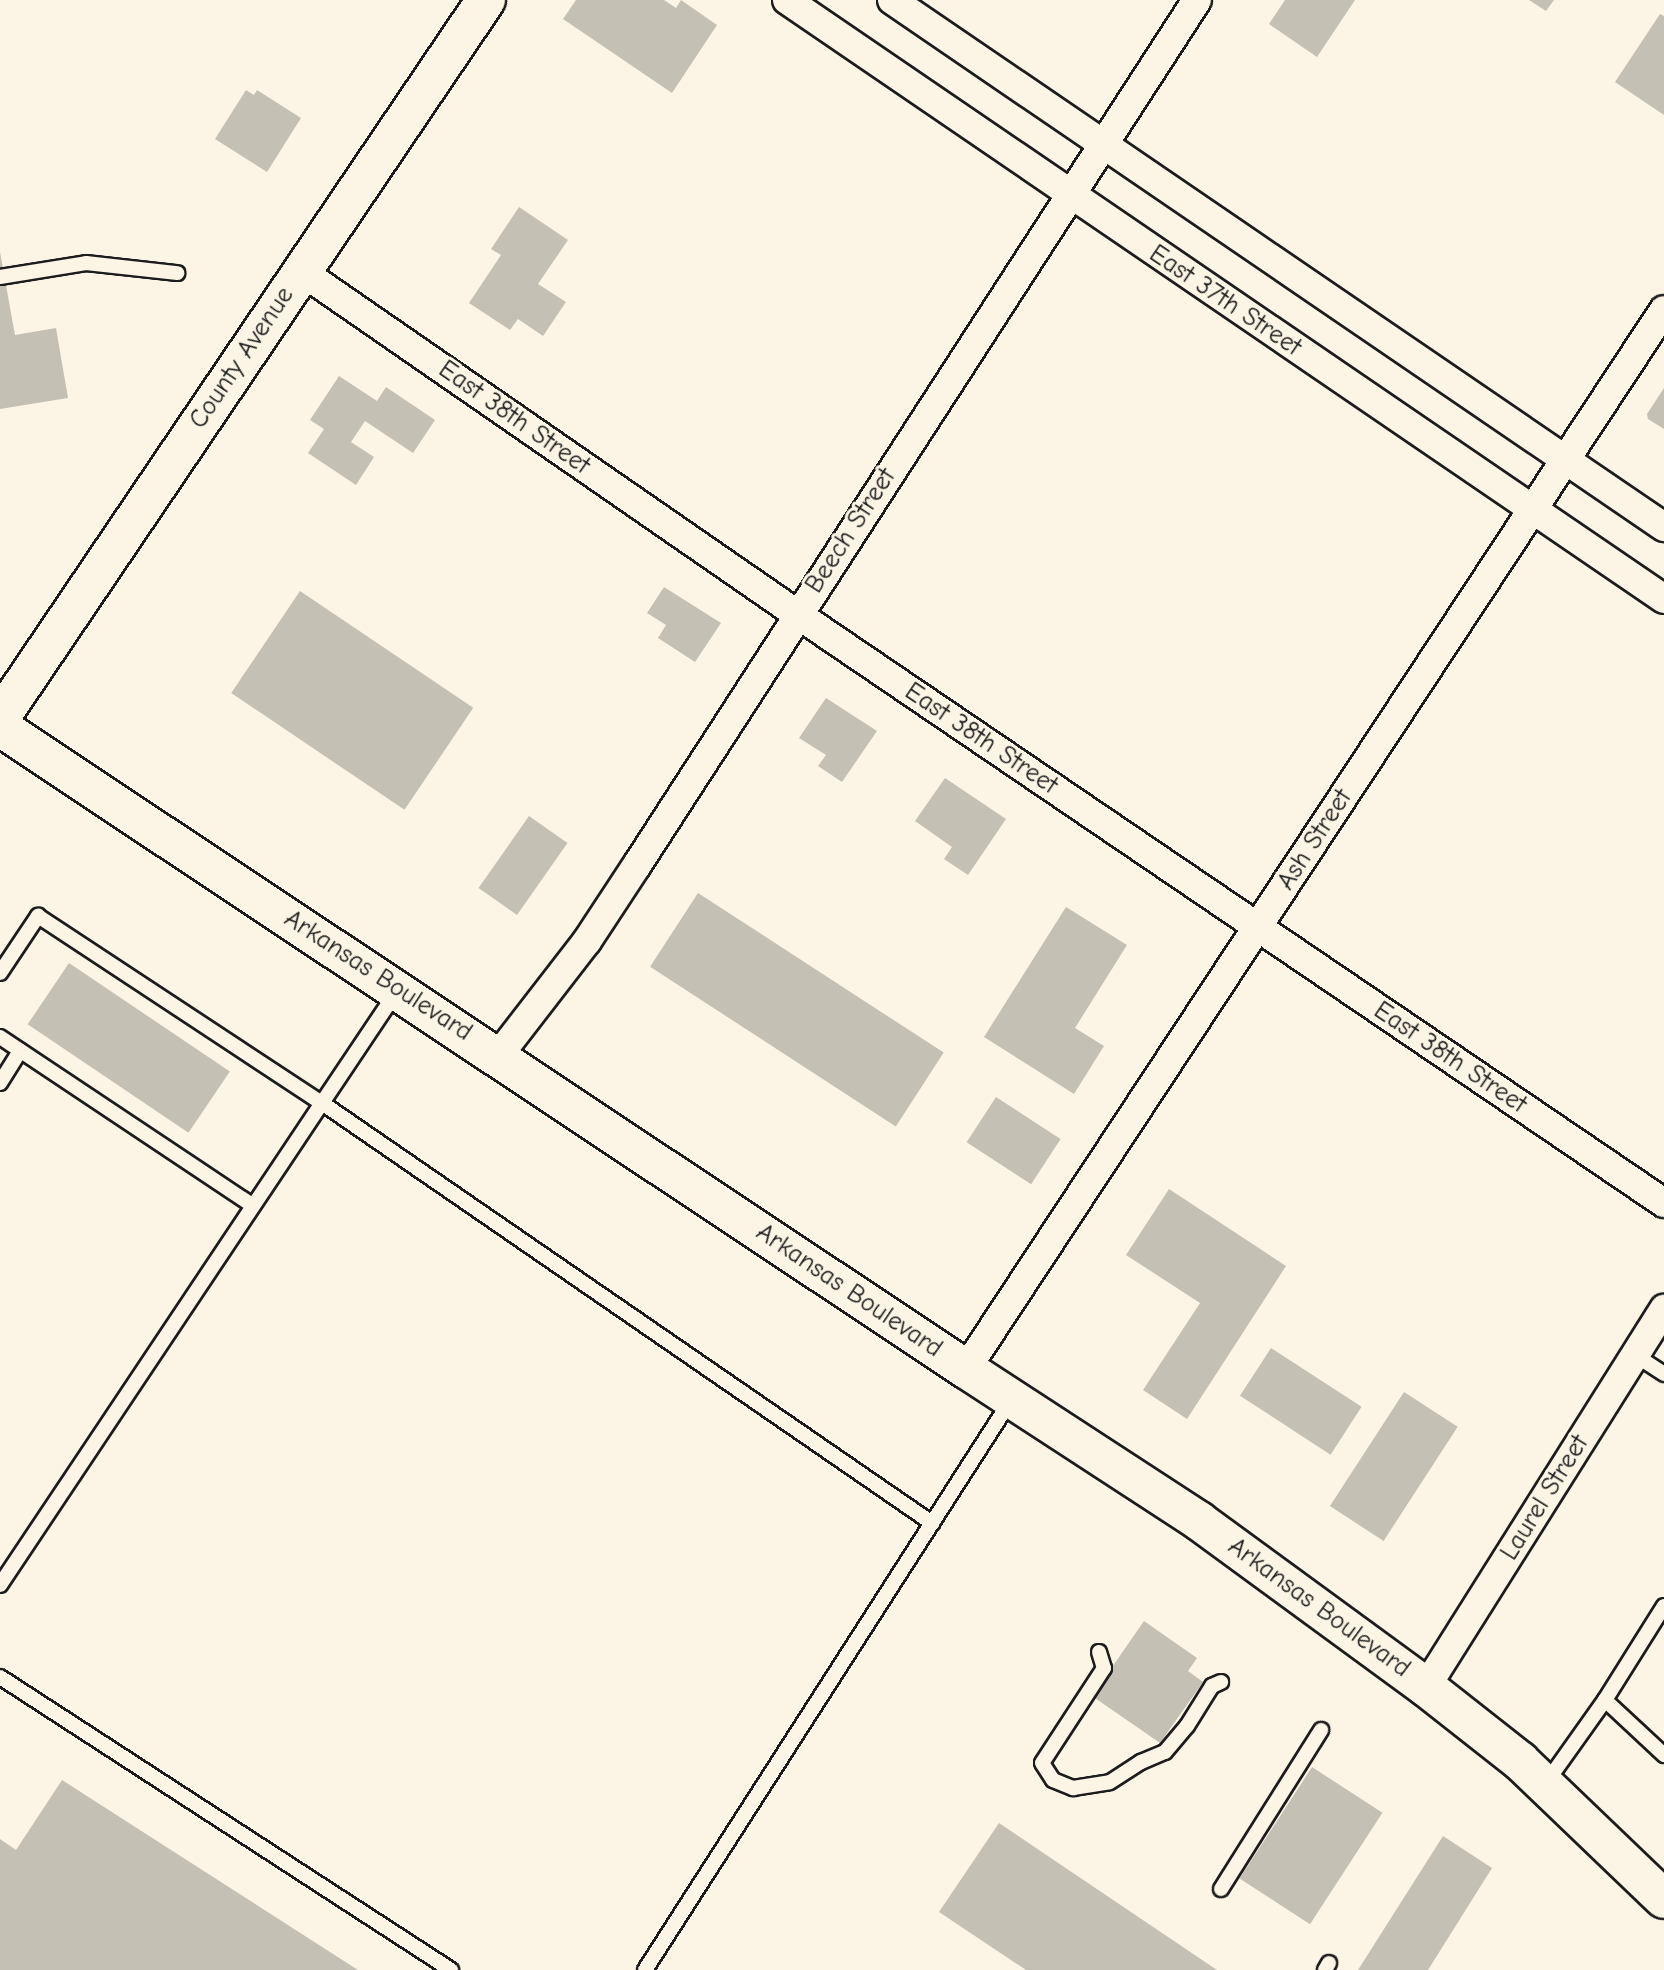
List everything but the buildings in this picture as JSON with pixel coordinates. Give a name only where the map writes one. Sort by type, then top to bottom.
[{"type":"main road","name":"County Avenue","points":[[0,718],[486,0]]},
{"type":"main road","name":"Arkansas Boulevard","points":[[0,727],[1199,1521],[1426,1687],[1545,1784],[1664,1899]]},
{"type":"street","name":"East 37th Street","points":[[787,0],[1664,599]]},
{"type":"street","points":[[892,0],[1664,527]]},
{"type":"street","name":"Beech Street","points":[[498,1056],[594,930],[1197,0]]},
{"type":"street","name":"East 38th Street","points":[[301,271],[797,614],[1664,1203]]},
{"type":"street","name":"Ash Street","points":[[966,1369],[1664,310]]},
{"type":"street","name":"Laurel Street","points":[[1426,1687],[1664,1309]]},
{"type":"lane","points":[[0,277],[86,264],[177,273]]},
{"type":"lane","points":[[0,973],[38,916],[321,1103],[932,1523]]},
{"type":"lane","points":[[0,1585],[398,989]]},
{"type":"lane","points":[[0,1037],[252,1205]]},
{"type":"lane","points":[[0,1083],[20,1051]]},
{"type":"lane","points":[[1635,1355],[1664,1374]]},
{"type":"lane","points":[[645,1970],[1012,1399]]},
{"type":"lane","points":[[1545,1784],[1605,1700],[1664,1606]]},
{"type":"lane","points":[[1099,1652],[1104,1668],[1042,1763],[1053,1780],[1073,1788],[1110,1782],[1140,1762],[1165,1752],[1187,1726],[1212,1686],[1222,1682]]},
{"type":"lane","points":[[0,1677],[451,1970]]},
{"type":"lane","points":[[1605,1700],[1664,1755]]},
{"type":"lane","points":[[1221,1889],[1321,1730]]}]
